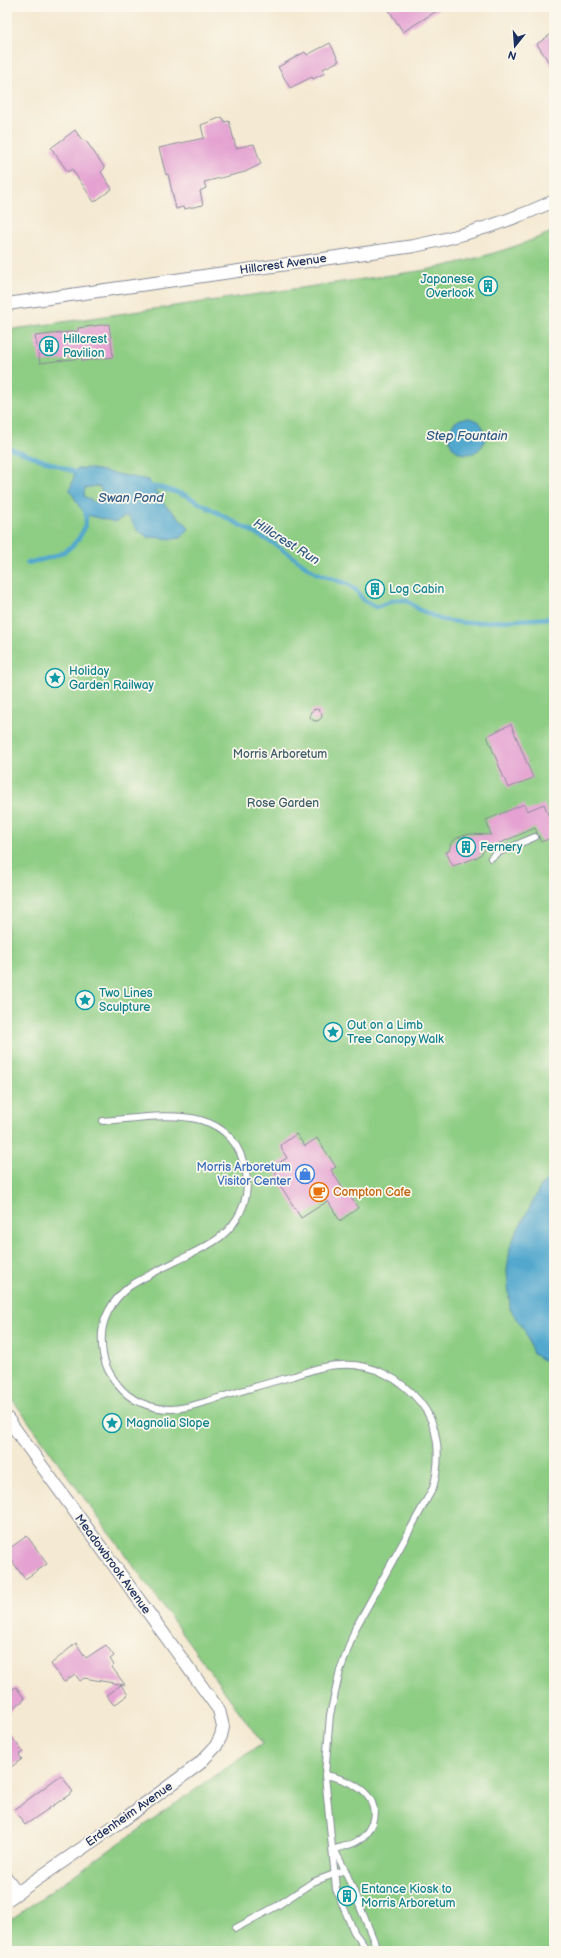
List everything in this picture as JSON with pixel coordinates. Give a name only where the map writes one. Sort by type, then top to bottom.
[{"type":"street","name":"Hillcrest Avenue","points":[[7,304],[414,246],[475,232],[512,219],[554,201]]},
{"type":"street","name":"Meadowbrook Avenue","points":[[7,1418],[219,1710]]},
{"type":"street","name":"Erdenheim Avenue","points":[[12,1896],[123,1820],[199,1764],[216,1746],[221,1736],[223,1726],[219,1710]]},
{"type":"street","points":[[7,1879],[12,1896]]},
{"type":"lane","points":[[492,858],[497,853],[535,837]]},
{"type":"lane","points":[[103,1121],[178,1116],[191,1117],[207,1121],[222,1129],[236,1145],[241,1154],[247,1176],[244,1205],[235,1223],[226,1232],[208,1245],[130,1286],[122,1292],[110,1308],[103,1328],[102,1350],[109,1372],[121,1389],[140,1402],[157,1407],[173,1409],[196,1405],[316,1369],[340,1365],[352,1365],[377,1370],[402,1384],[422,1405],[434,1429],[438,1454],[438,1467],[433,1488],[368,1603],[355,1629],[342,1665],[330,1715],[326,1775],[328,1815],[334,1849],[334,1874],[336,1889],[354,1932],[368,1951]]},
{"type":"lane","points":[[326,1775],[355,1785],[371,1800],[374,1810],[373,1819],[366,1834],[350,1845],[334,1849]]},
{"type":"lane","points":[[334,1849],[345,1870],[377,1951]]},
{"type":"lane","points":[[236,1928],[277,1906],[313,1882],[345,1870]]},
{"type":"green space","name":"Morris Arboretum","points":[[554,231],[554,1951],[7,1951],[7,1922],[262,1743],[7,1392],[7,330],[426,270],[491,254]]},
{"type":"water","name":"Step Fountain","points":[[470,418],[480,423],[484,429],[484,443],[480,449],[474,453],[464,454],[454,449],[450,443],[449,433],[454,423],[460,419]]},
{"type":"water","name":"Swan Pond","points":[[87,468],[148,480],[166,506],[186,524],[189,529],[181,538],[173,539],[148,537],[137,530],[129,517],[124,517],[115,522],[87,515],[79,506],[70,490],[76,469]],"holes":[[[96,486],[101,488],[101,492],[108,498],[105,502],[96,503],[84,496],[85,488]]]},
{"type":"water","points":[[554,1175],[554,1361],[543,1360],[533,1354],[525,1331],[510,1309],[507,1271],[510,1248],[515,1235],[542,1184]]},
{"type":"building","points":[[387,7],[443,7],[403,32]]},
{"type":"building","points":[[554,32],[554,70],[537,44]]},
{"type":"building","points":[[330,43],[339,61],[323,69],[325,73],[313,79],[312,77],[290,88],[278,67],[305,52],[307,55]]},
{"type":"building","points":[[222,117],[225,122],[229,121],[236,148],[254,144],[261,164],[245,172],[204,182],[206,188],[200,191],[203,205],[176,209],[168,174],[166,175],[159,148],[204,138],[201,125]]},
{"type":"building","points":[[75,130],[82,140],[86,141],[105,168],[101,172],[112,189],[94,202],[72,169],[68,172],[51,148]]},
{"type":"building","points":[[109,324],[113,357],[82,361],[82,358],[40,363],[35,336],[78,331],[78,328]]},
{"type":"building","points":[[318,709],[321,710],[321,720],[314,721],[311,720],[310,713],[311,710]]},
{"type":"building","points":[[511,724],[533,778],[508,788],[487,736]]},
{"type":"building","points":[[524,804],[527,811],[544,804],[554,829],[554,837],[541,842],[535,828],[486,849],[478,857],[453,866],[446,852],[449,851],[451,843],[457,838],[469,834],[491,835],[486,820]]},
{"type":"building","name":"Morris Arboretum Visitor Center","points":[[296,1134],[305,1146],[317,1138],[336,1167],[331,1170],[345,1192],[347,1191],[358,1208],[340,1221],[328,1201],[301,1218],[277,1180],[279,1178],[272,1167],[287,1158],[281,1148],[281,1145]]},
{"type":"building","points":[[27,1536],[47,1564],[25,1579],[7,1554],[7,1550]]},
{"type":"building","points":[[76,1643],[86,1658],[106,1645],[114,1656],[110,1659],[114,1665],[112,1667],[125,1685],[84,1678],[80,1681],[75,1674],[64,1682],[51,1664]]},
{"type":"building","points":[[121,1685],[128,1695],[114,1705],[106,1695]]},
{"type":"building","points":[[16,1687],[25,1699],[7,1713],[7,1693]]},
{"type":"building","points":[[7,1731],[23,1752],[19,1755],[22,1759],[7,1770]]},
{"type":"building","points":[[61,1775],[73,1792],[25,1825],[14,1810]]},
{"type":"waterway","name":"Hillcrest Run","points":[[7,447],[80,474]]},
{"type":"waterway","name":"Hillcrest Run","points":[[147,486],[162,488],[185,495],[273,543],[316,573],[348,584],[357,591],[363,600],[376,607],[395,600],[406,600],[420,610],[442,620],[466,623],[554,618]]},
{"type":"waterway","points":[[27,563],[60,554],[73,545],[83,531],[86,518],[85,510]]},
{"type":"place","name":"Japanese Overlook","points":[[488,286]]},
{"type":"place","name":"Hillcrest Pavilion","points":[[49,346]]},
{"type":"place","name":"Log Cabin","points":[[375,589]]},
{"type":"place","name":"Holiday Garden Railway","points":[[55,678]]},
{"type":"place","name":"Fernery","points":[[466,847]]},
{"type":"place","name":"Two Lines Sculpture","points":[[85,1000]]},
{"type":"place","name":"Out on a Limb Tree Canopy Walk","points":[[333,1032]]},
{"type":"place","name":"Morris Arboretum Visitor Center","points":[[305,1174]]},
{"type":"place","name":"Compton Cafe","points":[[319,1192]]},
{"type":"place","name":"Magnolia Slope","points":[[112,1423]]},
{"type":"place","name":"Entance Kiosk to Morris Arboretum","points":[[347,1896]]},
{"type":"park label","name":"Rose Garden","points":[[283,803]]}]
